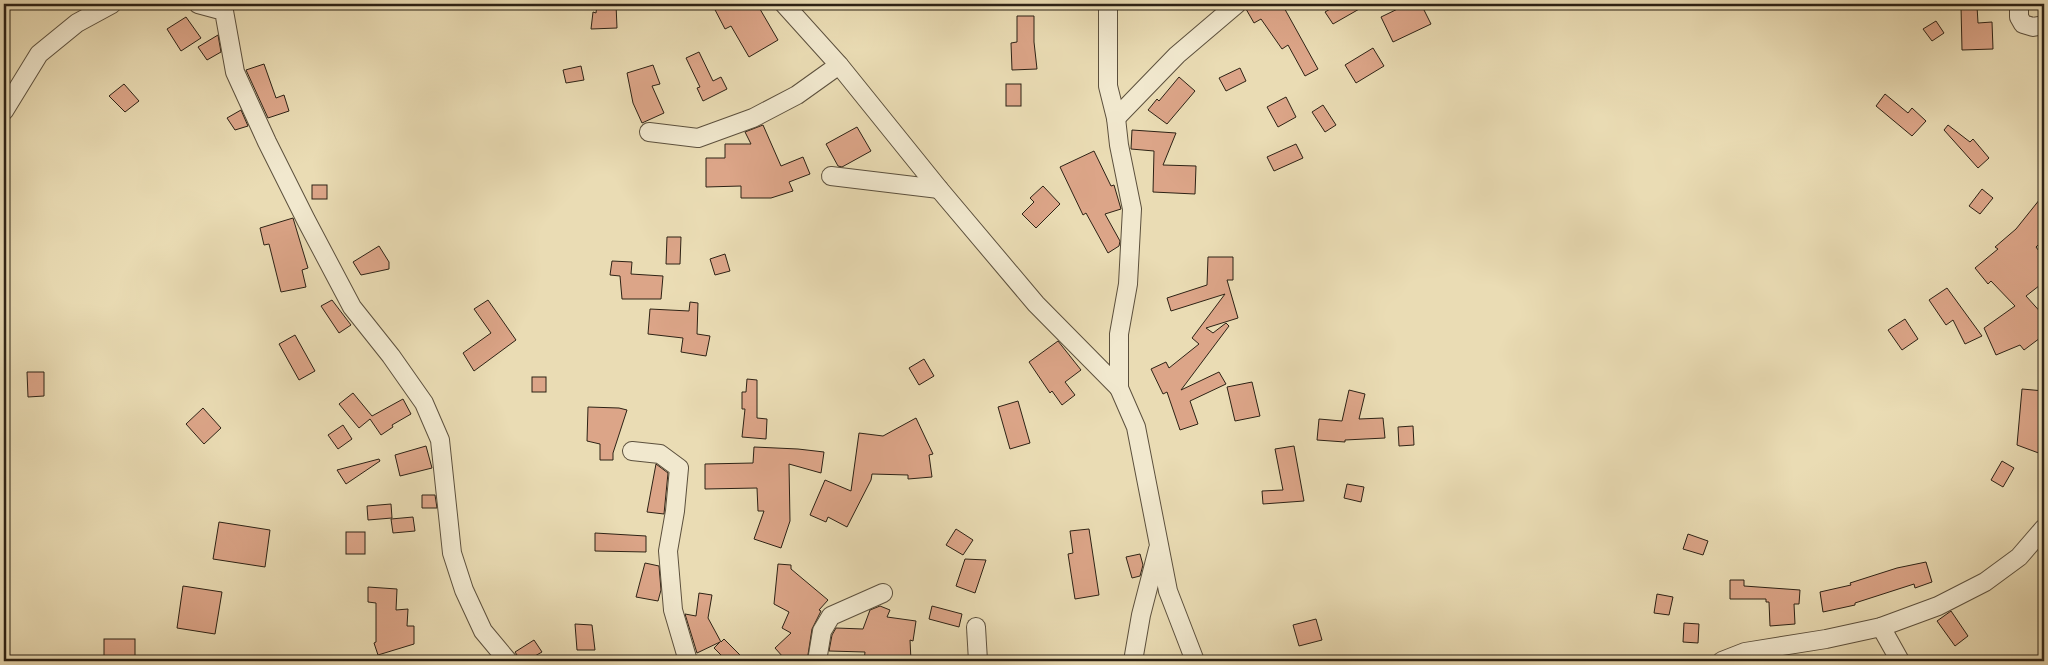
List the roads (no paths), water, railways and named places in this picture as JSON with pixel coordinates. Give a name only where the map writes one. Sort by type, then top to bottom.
[{"type":"street","points":[[4,111],[39,54],[77,23],[112,4]]},
{"type":"street","points":[[198,4],[225,7],[235,72],[306,220],[352,307],[391,356],[424,403],[440,440],[452,553],[464,590],[483,631],[508,661]]},
{"type":"street","points":[[784,4],[838,65],[1036,304],[1119,388],[1136,427],[1168,591],[1195,661]]},
{"type":"street","points":[[1108,4],[1108,86],[1116,118],[1119,145],[1132,209],[1128,284],[1119,334],[1119,388]]},
{"type":"street","points":[[1116,118],[1177,55],[1237,4]]},
{"type":"street","points":[[2019,4],[2019,17],[2023,24],[2033,27],[2044,25]]},
{"type":"street","points":[[649,132],[698,138],[753,118],[796,95],[838,65]]},
{"type":"street","points":[[831,176],[939,189]]},
{"type":"street","points":[[632,451],[660,454],[679,468],[675,511],[668,551],[673,610],[688,661]]},
{"type":"street","points":[[1722,661],[1746,652],[1826,639],[1881,627],[1938,606],[1985,582],[2019,557],[2044,528]]},
{"type":"street","points":[[1134,661],[1141,616],[1158,546]]},
{"type":"street","points":[[817,661],[822,631],[831,616],[883,594]]},
{"type":"street","points":[[976,627],[978,661]]},
{"type":"street","points":[[1881,627],[1900,661]]}]
